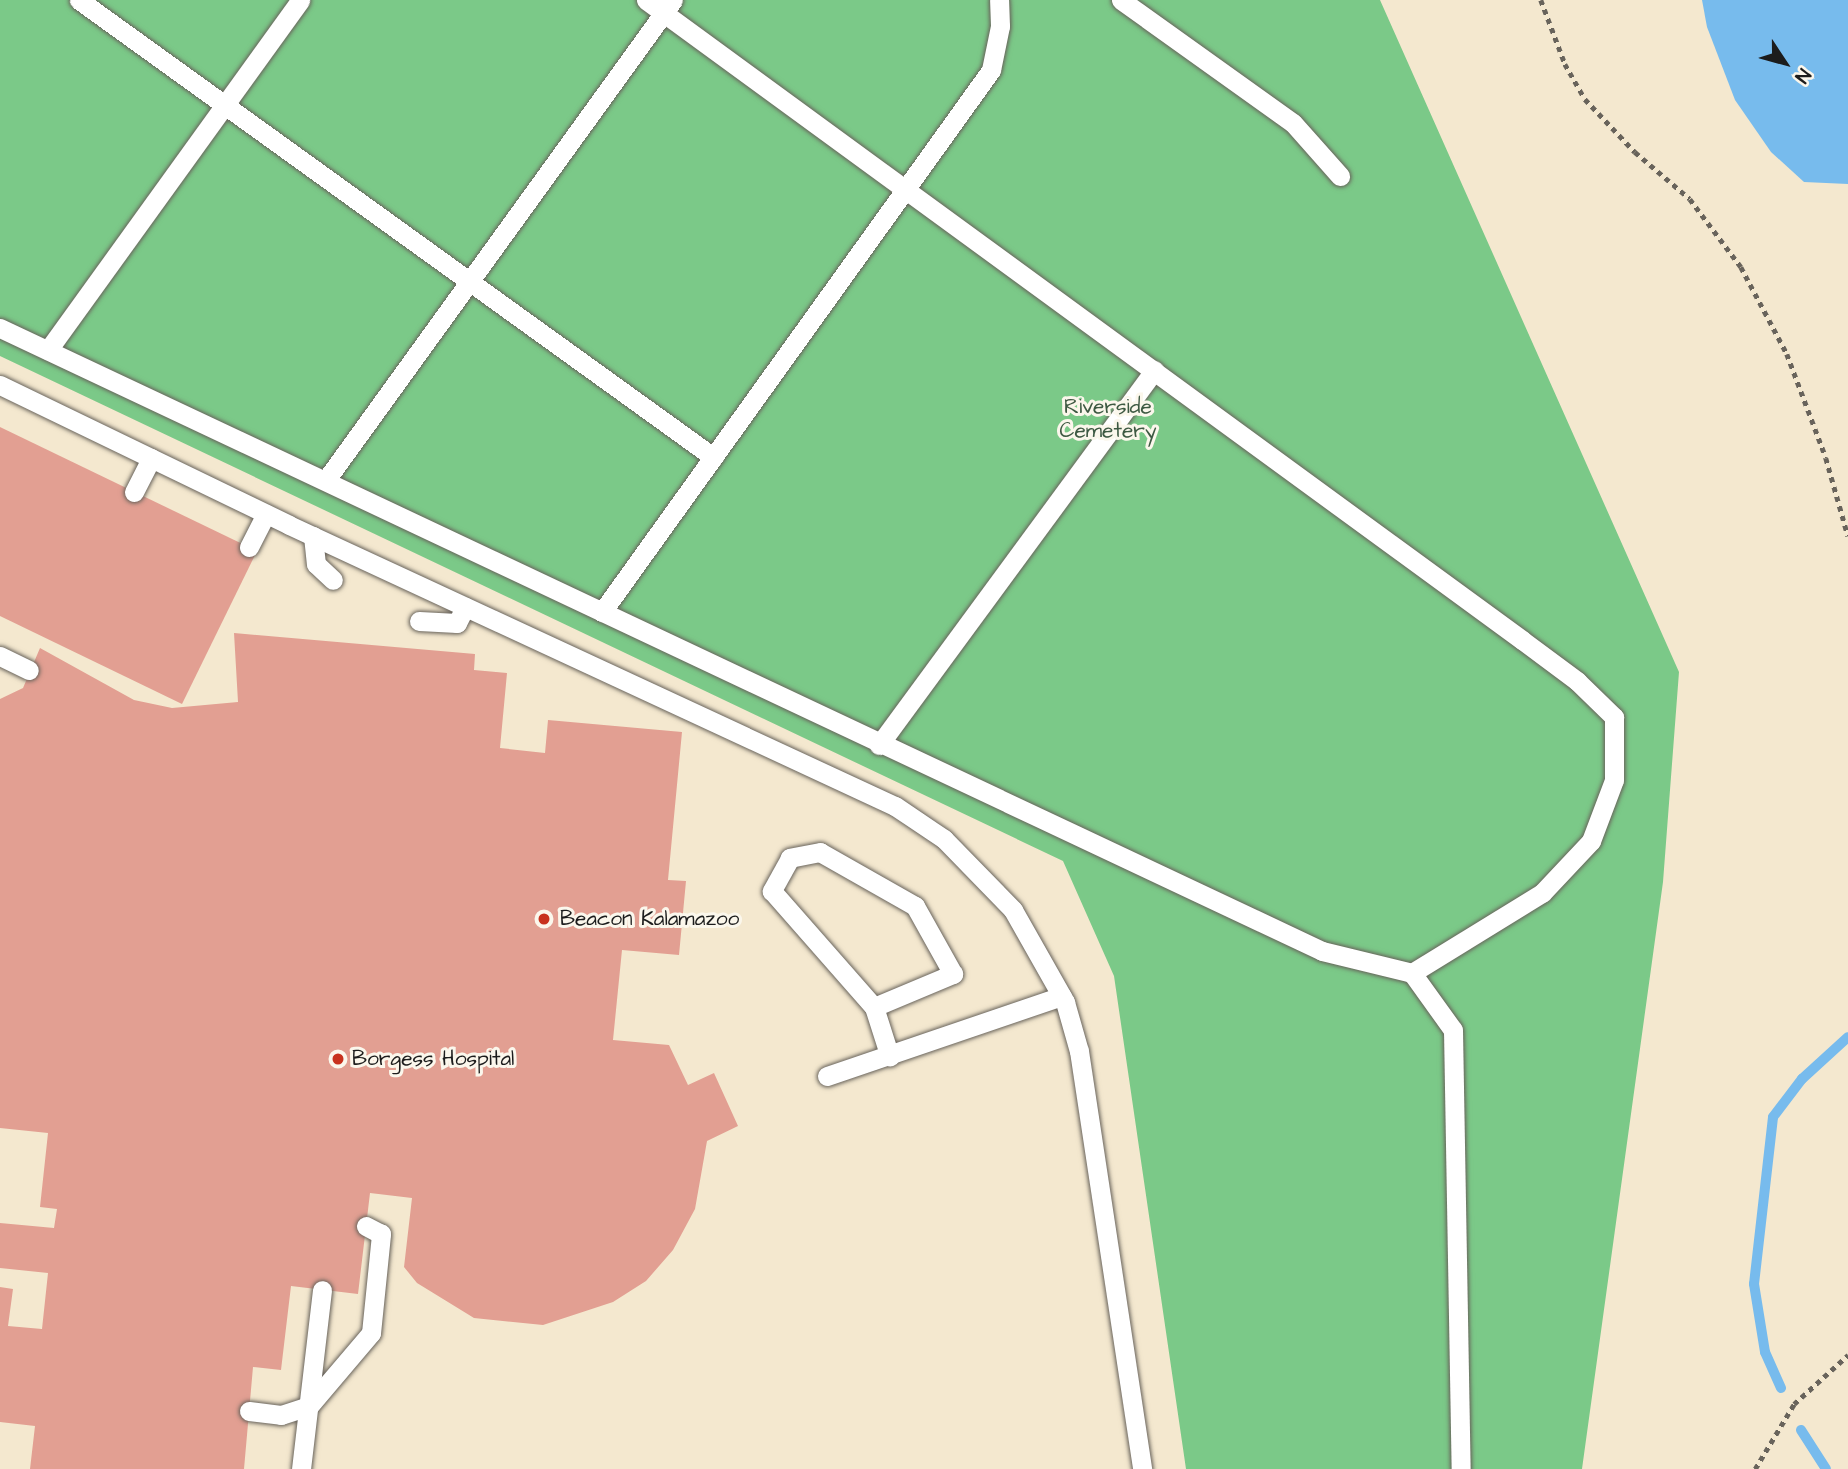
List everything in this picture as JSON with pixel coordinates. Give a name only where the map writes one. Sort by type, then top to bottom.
[{"type":"lane","points":[[79,0],[713,457]]},
{"type":"lane","points":[[48,350],[300,0]]},
{"type":"lane","points":[[646,0],[668,6],[906,189],[1566,673],[1614,717],[1615,780],[1591,841],[1542,893],[1412,973]]},
{"type":"lane","points":[[602,612],[991,70],[1000,26],[999,0]]},
{"type":"lane","points":[[1121,0],[1293,123],[1340,176]]},
{"type":"lane","points":[[326,480],[668,6]]},
{"type":"lane","points":[[0,328],[326,480],[879,745],[1322,951],[1412,973],[1453,1030],[1461,1469]]},
{"type":"lane","points":[[879,745],[1154,370]]},
{"type":"lane","points":[[0,385],[313,537],[895,806],[944,839],[1013,910],[1062,996],[1079,1051],[1142,1469]]},
{"type":"lane","points":[[134,492],[151,458]]},
{"type":"lane","points":[[249,547],[266,514]]},
{"type":"lane","points":[[313,537],[316,564],[333,580]]},
{"type":"lane","points":[[419,621],[457,623],[465,607]]},
{"type":"lane","points":[[0,656],[29,670]]},
{"type":"lane","points":[[874,1007],[953,974],[915,906],[820,852],[790,858],[772,891],[874,1007],[890,1057]]},
{"type":"lane","points":[[827,1076],[890,1057],[1062,996]]},
{"type":"lane","points":[[249,1411],[281,1415],[309,1406],[372,1333],[381,1234],[366,1226]]},
{"type":"lane","points":[[301,1469],[322,1290]]},
{"type":"path","points":[[1541,0],[1565,64],[1585,99],[1619,137],[1690,199],[1741,267],[1791,365],[1848,536]]},
{"type":"path","points":[[1755,1469],[1794,1404],[1848,1355]]},
{"type":"green space","name":"Riverside Cemetery","points":[[0,0],[1380,0],[1679,672],[1663,882],[1582,1469],[1186,1469],[1114,976],[1063,861],[0,356]]},
{"type":"water","points":[[1702,0],[1848,0],[1848,184],[1804,182],[1771,152],[1735,100],[1707,27]]},
{"type":"building","points":[[0,427],[257,551],[182,704],[0,616]]},
{"type":"building","name":"Borgess Hospital","points":[[234,633],[475,654],[474,670],[507,673],[500,748],[545,753],[548,720],[682,732],[668,880],[686,881],[679,955],[622,950],[613,1040],[669,1045],[688,1085],[714,1073],[738,1126],[707,1141],[695,1209],[673,1250],[646,1281],[613,1302],[543,1325],[474,1318],[417,1283],[404,1267],[412,1198],[370,1193],[358,1294],[291,1286],[281,1370],[253,1367],[244,1469],[30,1469],[35,1426],[0,1422],[0,1287],[13,1289],[8,1326],[42,1329],[48,1273],[0,1268],[0,1223],[54,1228],[57,1209],[40,1207],[48,1133],[0,1128],[0,699],[23,688],[40,648],[134,700],[172,708],[238,702]]},
{"type":"waterway","points":[[1781,1388],[1765,1352],[1754,1284],[1773,1117],[1802,1079],[1848,1037]]},
{"type":"waterway","points":[[1801,1430],[1826,1469]]},
{"type":"place","name":"Beacon Kalamazoo","points":[[544,919]]},
{"type":"place","name":"Borgess Hospital","points":[[338,1059]]}]
